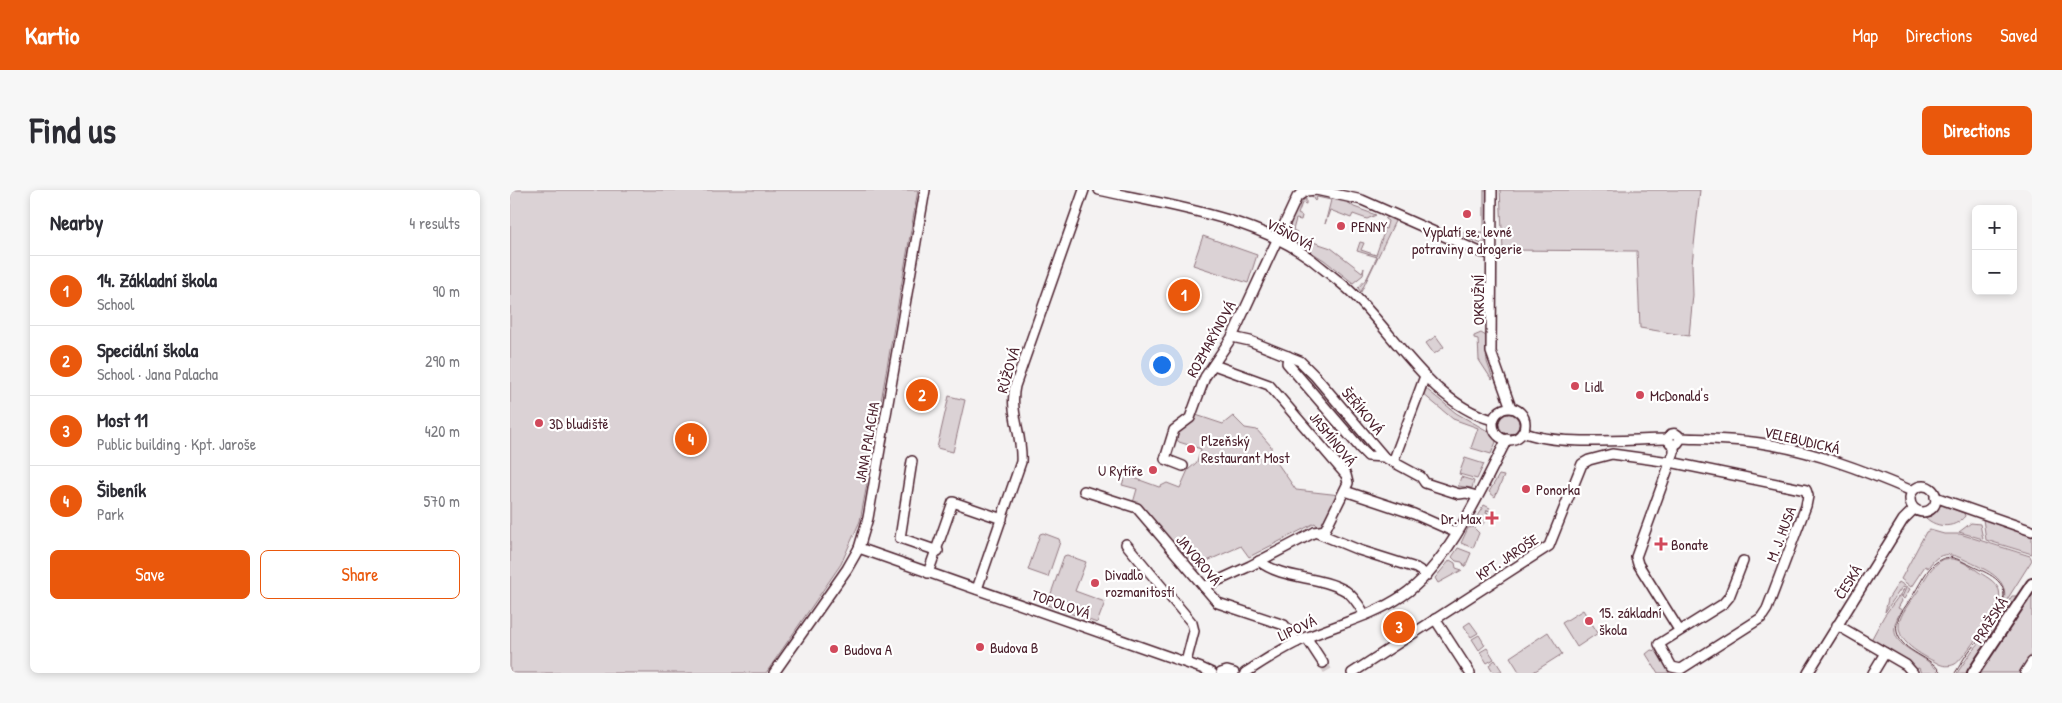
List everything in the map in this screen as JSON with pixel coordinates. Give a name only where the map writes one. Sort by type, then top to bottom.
[{"type":"main road","name":"PRAŽSKÁ","points":[[1973,673],[2032,584]]},
{"type":"street","name":"JANA PALACHA","points":[[774,673],[847,569],[859,548],[868,518],[924,190]]},
{"type":"street","name":"RŮŽOVÁ","points":[[977,589],[1021,462],[1022,452],[1012,398],[1057,263],[1084,190]]},
{"type":"street","name":"VIŠŇOVÁ","points":[[1099,190],[1213,216],[1277,239],[1309,258],[1349,290],[1425,376],[1452,400],[1470,413],[1493,420]]},
{"type":"street","name":"ROZMARÝNOVÁ","points":[[1183,466],[1165,459],[1174,430],[1190,418],[1200,386],[1232,337],[1297,197],[1306,191],[1316,190]]},
{"type":"street","points":[[1316,190],[1362,200],[1480,252],[1492,254]]},
{"type":"street","points":[[1362,200],[1364,190]]},
{"type":"street","name":"OKRUŽNÍ","points":[[1492,190],[1492,352],[1511,408]]},
{"type":"street","name":"ŠEŘÍKOVÁ","points":[[1232,337],[1250,341],[1300,361],[1384,457],[1421,478],[1425,483],[1459,494],[1466,493],[1477,496]]},
{"type":"street","points":[[1288,356],[1287,363],[1361,449],[1368,456],[1384,457]]},
{"type":"street","name":"JASMÍNOVÁ","points":[[1204,587],[1315,532],[1326,530],[1348,483],[1346,475],[1269,385],[1214,365]]},
{"type":"street","points":[[1393,462],[1425,376]]},
{"type":"street","points":[[1511,408],[1523,415],[1525,425],[1523,432],[1517,438],[1507,440],[1498,435],[1493,426],[1493,420],[1502,409],[1511,408]]},
{"type":"street","name":"VELEBUDICKÁ","points":[[1523,432],[1535,436],[1565,440],[1757,442],[1804,452],[1857,468],[1912,491]]},
{"type":"street","name":"LIPOVÁ","points":[[1245,673],[1306,637],[1365,615],[1403,596],[1427,575],[1456,533],[1507,440]]},
{"type":"street","points":[[1674,440],[1670,462],[1636,557],[1638,564],[1679,630],[1723,604],[1729,597],[1743,561]]},
{"type":"street","name":"KPT. JAROŠE","points":[[1355,672],[1549,546],[1582,464],[1588,460],[1612,454],[1670,462]]},
{"type":"street","points":[[912,461],[900,538],[937,551]]},
{"type":"street","name":"M. J. HUSA","points":[[1670,462],[1806,490],[1808,496],[1803,514],[1761,618],[1681,669],[1672,667],[1658,644],[1679,630]]},
{"type":"street","points":[[1936,497],[1934,505],[1928,510],[1920,512],[1914,509],[1910,502],[1912,491],[1918,486],[1926,486],[1932,490],[1936,497],[2032,531]]},
{"type":"street","name":"JAVOROVÁ","points":[[1084,491],[1137,508],[1218,602],[1284,625],[1297,642]]},
{"type":"street","points":[[1345,491],[1406,512],[1456,533]]},
{"type":"street","points":[[928,572],[953,502],[1002,519]]},
{"type":"street","name":"ČESKÁ","points":[[1808,673],[1903,520],[1914,509]]},
{"type":"street","points":[[1315,532],[1359,550],[1416,568],[1427,575]]},
{"type":"street","points":[[1126,544],[1192,623],[1194,631],[1186,662]]},
{"type":"street","name":"TOPOLOVÁ","points":[[859,548],[1186,662],[1212,673]]},
{"type":"street","points":[[1259,561],[1269,569],[1311,579],[1347,591],[1358,603],[1365,615]]},
{"type":"street","points":[[1435,619],[1470,673]]},
{"type":"street","points":[[1837,625],[1906,665],[1913,673]]},
{"type":"street","points":[[1306,637],[1322,662]]},
{"type":"street","points":[[1873,673],[1885,653]]},
{"type":"street","points":[[2025,673],[2032,662]]},
{"type":"street","points":[[1221,673],[1227,671],[1234,673]]},
{"type":"shaded area","points":[[510,190],[918,190],[876,430],[869,448],[865,469],[867,484],[860,521],[841,564],[766,673],[510,673]]},
{"type":"shaded area","points":[[1484,190],[1487,190],[1487,240],[1482,244],[1456,234],[1456,232],[1484,232]]},
{"type":"shaded area","points":[[1500,190],[1700,190],[1692,264],[1693,295],[1689,336],[1640,328],[1637,251],[1503,250]]},
{"type":"shaded area","points":[[1314,193],[1343,199],[1354,207],[1376,215],[1367,219],[1353,214],[1351,218],[1330,210],[1325,224],[1331,200],[1317,197],[1315,201],[1312,196],[1316,195]]},
{"type":"shaded area","points":[[1306,199],[1306,204],[1302,203],[1298,214],[1302,216],[1301,220],[1296,219],[1293,230],[1297,232],[1295,236],[1331,248],[1362,272],[1364,268],[1363,275],[1353,283],[1324,260],[1287,237],[1287,228],[1292,216],[1302,201]]},
{"type":"shaded area","points":[[1390,216],[1396,219],[1361,292],[1358,288],[1367,278],[1377,257],[1357,251],[1360,242],[1364,243],[1361,250],[1376,255],[1384,232],[1369,227],[1370,224],[1386,229],[1388,221],[1385,219]]},
{"type":"shaded area","points":[[1203,236],[1257,255],[1248,283],[1193,265]]},
{"type":"shaded area","points":[[1481,333],[1486,336],[1487,362],[1492,380],[1479,360],[1478,339],[1474,338],[1474,336]]},
{"type":"shaded area","points":[[1436,336],[1444,347],[1434,354],[1426,343]]},
{"type":"shaded area","points":[[1425,388],[1456,413],[1493,434],[1496,442],[1491,454],[1471,448],[1478,428],[1453,419],[1423,394]]},
{"type":"shaded area","points":[[949,396],[965,400],[953,452],[937,448]]},
{"type":"shaded area","points":[[1509,414],[1516,417],[1519,424],[1516,431],[1509,434],[1502,431],[1499,424],[1502,417]]},
{"type":"shaded area","points":[[1196,415],[1223,424],[1233,416],[1245,428],[1257,430],[1271,446],[1271,454],[1296,490],[1340,495],[1325,527],[1320,529],[1315,523],[1249,557],[1241,546],[1198,565],[1199,570],[1195,570],[1133,503],[1137,489],[1122,485],[1126,475],[1159,487],[1167,483],[1180,488],[1188,470],[1197,462],[1201,449],[1179,442],[1174,436]]},
{"type":"shaded area","points":[[1465,458],[1484,464],[1477,479],[1459,474]]},
{"type":"shaded area","points":[[1499,475],[1504,476],[1495,497],[1489,492]]},
{"type":"shaded area","points":[[1461,477],[1474,481],[1472,488],[1458,486]]},
{"type":"shaded area","points":[[1484,505],[1490,508],[1490,511],[1487,510],[1486,513],[1489,514],[1483,524],[1478,525],[1474,521]]},
{"type":"shaded area","points":[[1942,505],[1964,513],[1965,516],[1955,524],[1944,526],[1933,523],[1923,515]]},
{"type":"shaded area","points":[[1983,519],[2030,535],[2032,537],[2032,554],[1986,540]]},
{"type":"shaded area","points":[[1971,523],[1980,524],[1983,539],[1959,532]]},
{"type":"shaded area","points":[[1473,527],[1479,533],[1473,548],[1461,543],[1468,528]]},
{"type":"shaded area","points":[[1930,530],[1944,534],[1960,534],[2030,556],[2032,560],[2003,606],[2004,591],[2003,585],[1999,580],[1983,568],[1957,556],[1945,555],[1933,561],[1928,568],[1925,566],[1911,587],[1901,579],[1926,532]]},
{"type":"shaded area","points":[[1043,533],[1059,539],[1060,542],[1048,577],[1028,570],[1040,534]]},
{"type":"shaded area","points":[[1458,548],[1471,553],[1465,567],[1462,562],[1456,561],[1452,557]]},
{"type":"shaded area","points":[[1067,555],[1086,562],[1075,591],[1105,602],[1097,623],[1047,605],[1064,556]]},
{"type":"shaded area","points":[[1944,559],[1965,563],[1989,578],[1995,584],[2000,594],[1997,606],[1972,645],[1959,661],[1948,666],[1939,664],[1910,646],[1905,641],[1899,628],[1903,613],[1929,573],[1935,565]]},
{"type":"shaded area","points":[[1450,560],[1455,563],[1456,568],[1462,570],[1438,583],[1435,578]]},
{"type":"shaded area","points":[[1899,582],[1910,589],[1904,599],[1902,597],[1906,588],[1902,587],[1885,612],[1888,599]]},
{"type":"shaded area","points":[[1904,589],[1900,597],[1902,601],[1898,608],[1902,610],[1896,623],[1895,633],[1899,641],[1933,665],[1939,673],[1921,673],[1919,668],[1915,669],[1871,640],[1884,616]]},
{"type":"shaded area","points":[[2032,591],[2032,653],[2019,673],[1977,673]]},
{"type":"shaded area","points":[[2012,596],[2018,596],[1991,636],[1988,634]]},
{"type":"shaded area","points":[[1583,610],[1598,633],[1577,647],[1562,623]]},
{"type":"shaded area","points":[[1470,622],[1478,633],[1471,637],[1464,626]]},
{"type":"shaded area","points":[[1548,632],[1562,654],[1532,673],[1520,673],[1510,657]]},
{"type":"shaded area","points":[[1479,635],[1485,645],[1479,650],[1472,639]]},
{"type":"shaded area","points":[[1985,637],[1989,640],[1966,673],[1957,673],[1972,651]]},
{"type":"shaded area","points":[[1487,648],[1494,659],[1487,663],[1480,652]]},
{"type":"shaded area","points":[[1651,650],[1656,651],[1669,670],[1669,673],[1658,673],[1646,654]]},
{"type":"shaded area","points":[[1495,660],[1502,671],[1494,673],[1489,665]]},
{"type":"tunnel","points":[[1323,663],[1329,673]]},
{"type":"tram line","points":[[1941,673],[1931,662],[1905,645],[1900,639],[1896,627],[1901,614],[1930,568],[1942,559],[1950,557],[1995,578],[2000,583],[2004,596],[1996,617],[1955,673]]},
{"type":"place","name":"Vyplatí se, levné potraviny a drogerie","points":[[1467,214]]},
{"type":"place","name":"PENNY","points":[[1341,226]]},
{"type":"place","name":"14. Základní škola","points":[[1184,295]]},
{"type":"place","name":"Lidl","points":[[1575,386]]},
{"type":"place","name":"Speciální škola","points":[[922,395]]},
{"type":"place","name":"McDonald's","points":[[1640,395]]},
{"type":"place","name":"3D bludiště","points":[[539,423]]},
{"type":"place","name":"Šibeník","points":[[691,439]]},
{"type":"place","name":"Plzeňský Restaurant Most","points":[[1191,449]]},
{"type":"place","name":"U Rytíře","points":[[1153,470]]},
{"type":"place","name":"Ponorka","points":[[1526,489]]},
{"type":"place","name":"Dr. Max","points":[[1492,518]]},
{"type":"place","name":"Bonate","points":[[1661,544]]},
{"type":"place","name":"Divadlo rozmanitostí","points":[[1095,583]]},
{"type":"place","name":"15. základní škola","points":[[1589,621]]},
{"type":"place","name":"Most 11","points":[[1399,627]]},
{"type":"place","name":"Budova B","points":[[980,647]]},
{"type":"place","name":"Budova A","points":[[834,649]]}]
